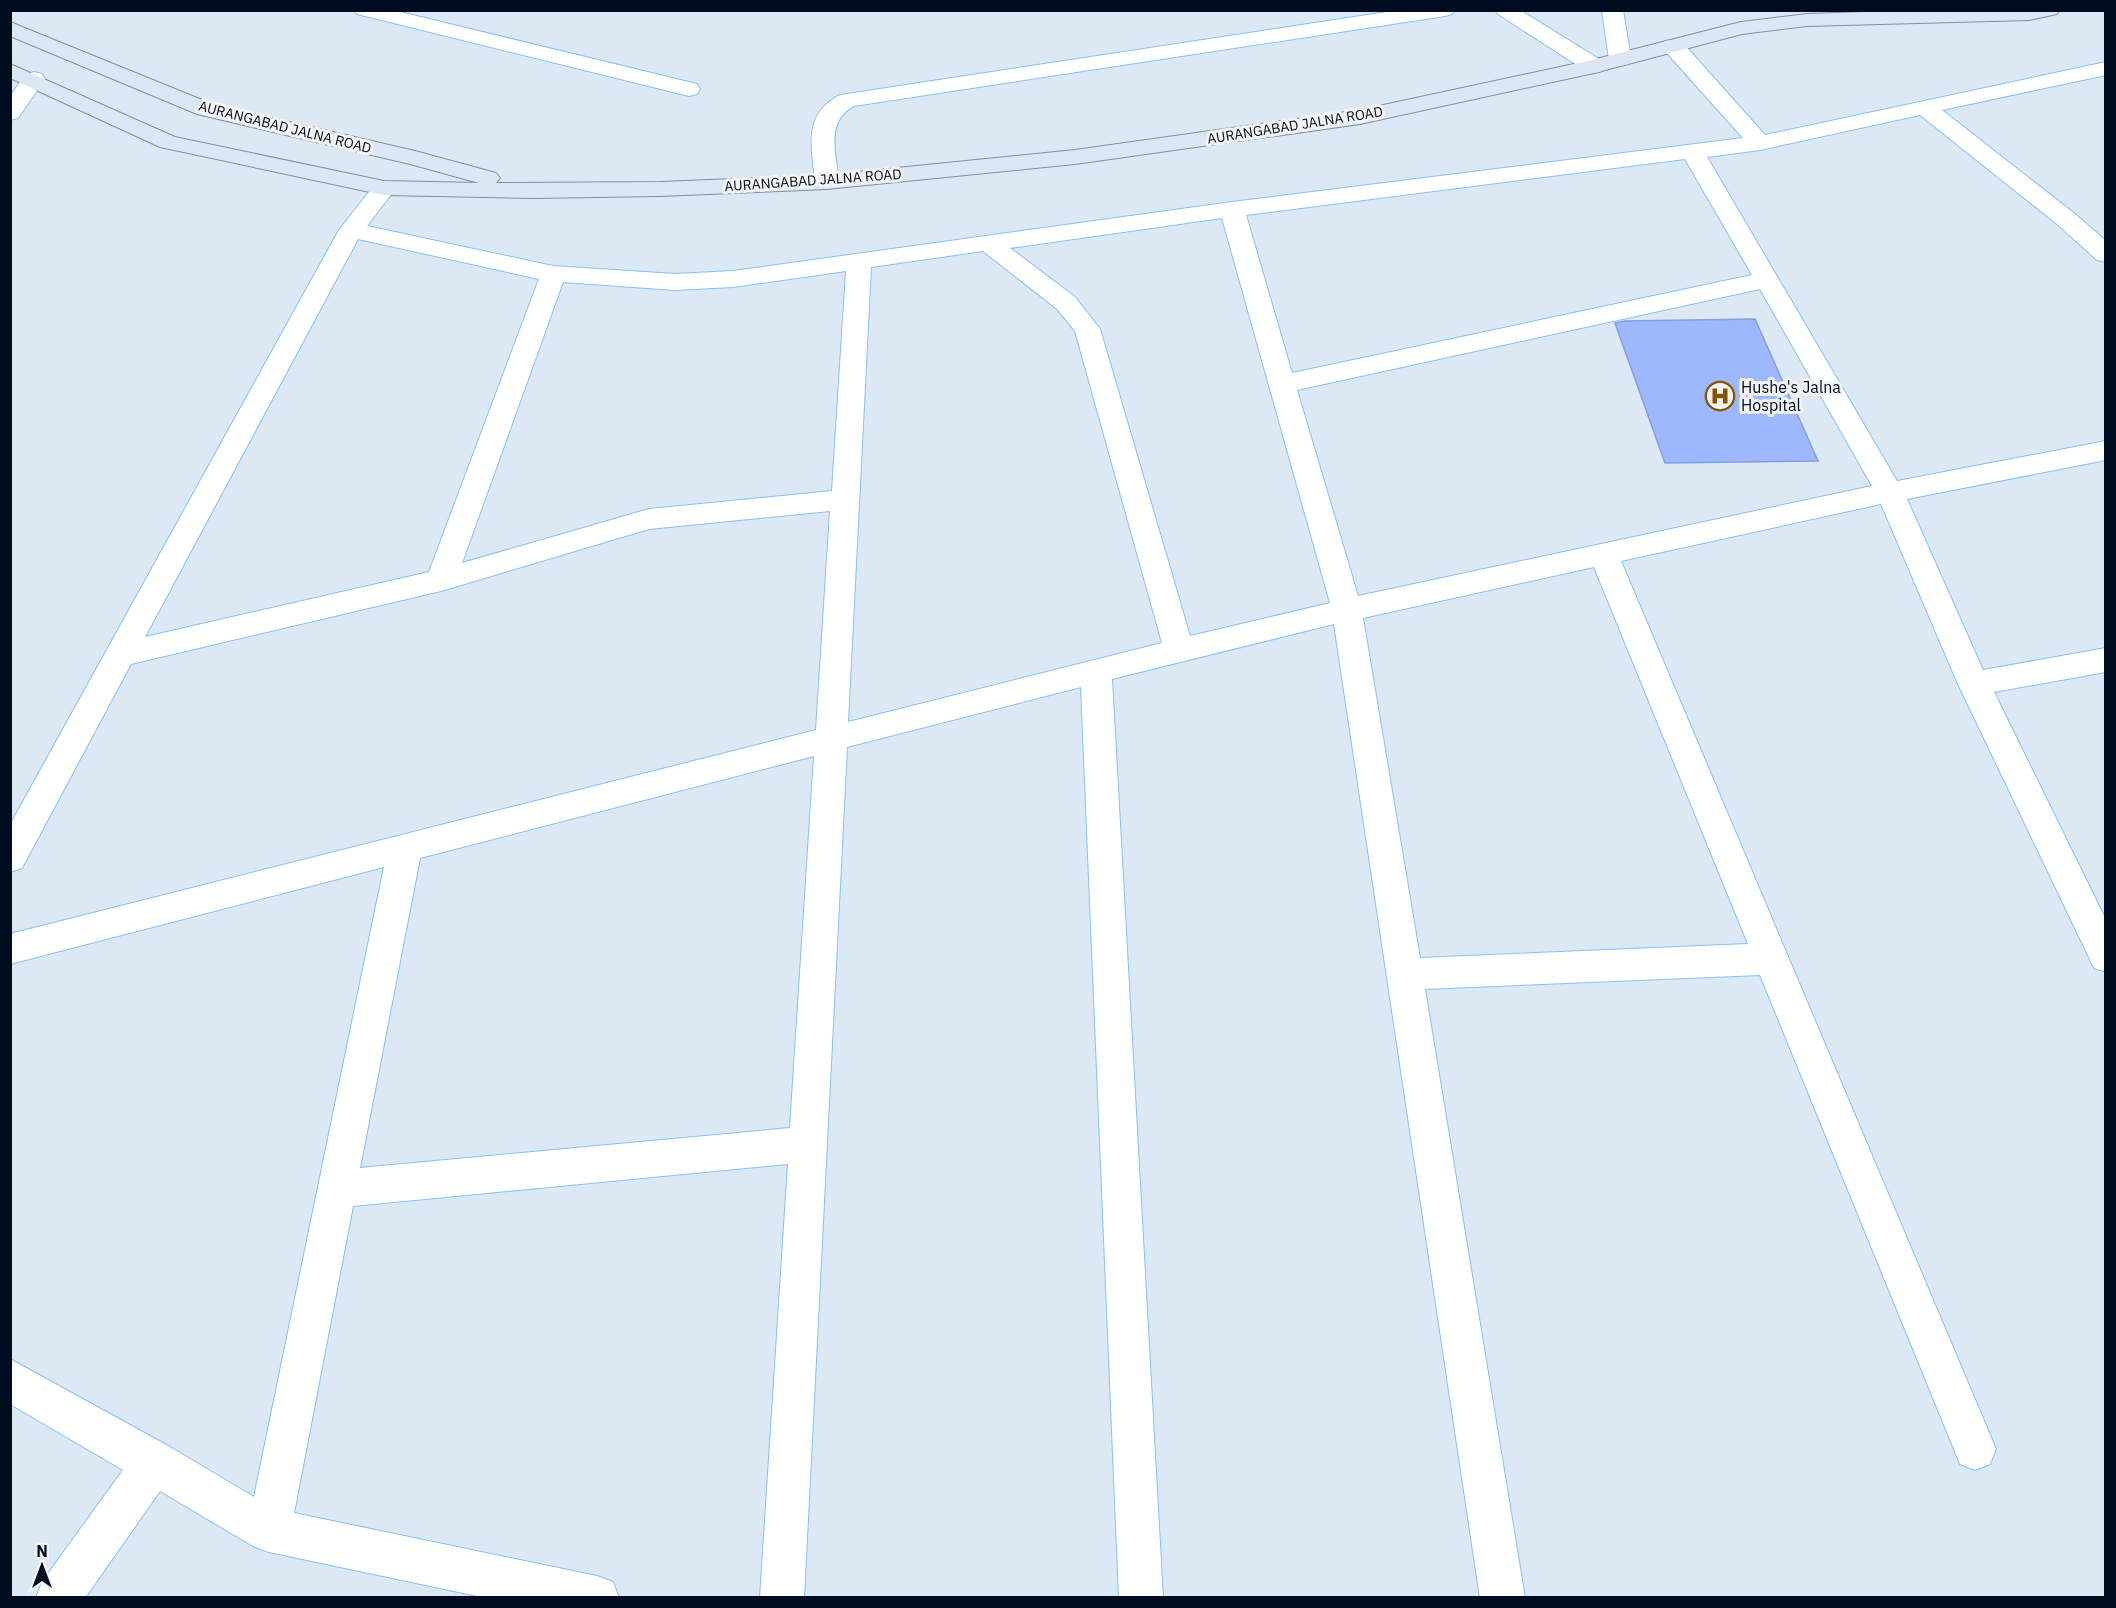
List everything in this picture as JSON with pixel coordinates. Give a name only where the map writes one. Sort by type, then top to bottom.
[{"type":"main road","name":"AURANGABAD JALNA ROAD","points":[[10,70],[168,142],[384,188],[533,191],[660,189],[827,182],[1075,158],[1360,117],[1594,66],[1741,28],[1807,20],[2036,12]]},
{"type":"main road","name":"AURANGABAD JALNA ROAD","points":[[20,27],[205,109],[415,158],[533,191]]},
{"type":"street","points":[[827,182],[823,122],[832,108],[848,100],[1445,10]]},
{"type":"street","points":[[1505,10],[1594,66]]},
{"type":"street","points":[[1611,10],[1620,59]]},
{"type":"street","points":[[371,11],[689,89]]},
{"type":"street","points":[[1674,46],[1760,143]]},
{"type":"street","points":[[351,230],[553,274],[675,282],[711,282],[1232,209],[1760,143],[2106,68]]},
{"type":"street","points":[[10,113],[34,79]]},
{"type":"street","points":[[1924,107],[2066,219],[2106,255]]},
{"type":"street","points":[[1692,151],[1890,492],[1974,684],[2106,957]]},
{"type":"street","points":[[10,858],[351,230],[384,188]]},
{"type":"street","points":[[1232,209],[1347,610],[1503,1598]]},
{"type":"street","points":[[988,243],[1066,303],[1087,329],[1179,651]]},
{"type":"street","points":[[782,1598],[859,261]]},
{"type":"street","points":[[441,580],[553,274]]},
{"type":"street","points":[[1282,384],[1767,280]]},
{"type":"street","points":[[10,950],[831,738],[1347,610],[1890,492],[2106,450]]},
{"type":"street","points":[[120,654],[441,580],[649,519],[845,500]]},
{"type":"street","points":[[1603,554],[1975,1449]]},
{"type":"street","points":[[1974,684],[2106,660]]},
{"type":"street","points":[[1096,671],[1140,1598]]},
{"type":"street","points":[[269,1530],[405,848]]},
{"type":"street","points":[[1405,974],[1771,959]]},
{"type":"street","points":[[337,1189],[808,1144]]},
{"type":"street","points":[[10,1380],[269,1530],[597,1598]]},
{"type":"street","points":[[58,1598],[155,1462]]},
{"type":"building","points":[[1755,319],[1818,461],[1665,463],[1615,323]]},
{"type":"place","name":"Hushe's Jalna Hospital","points":[[1720,396]]}]
